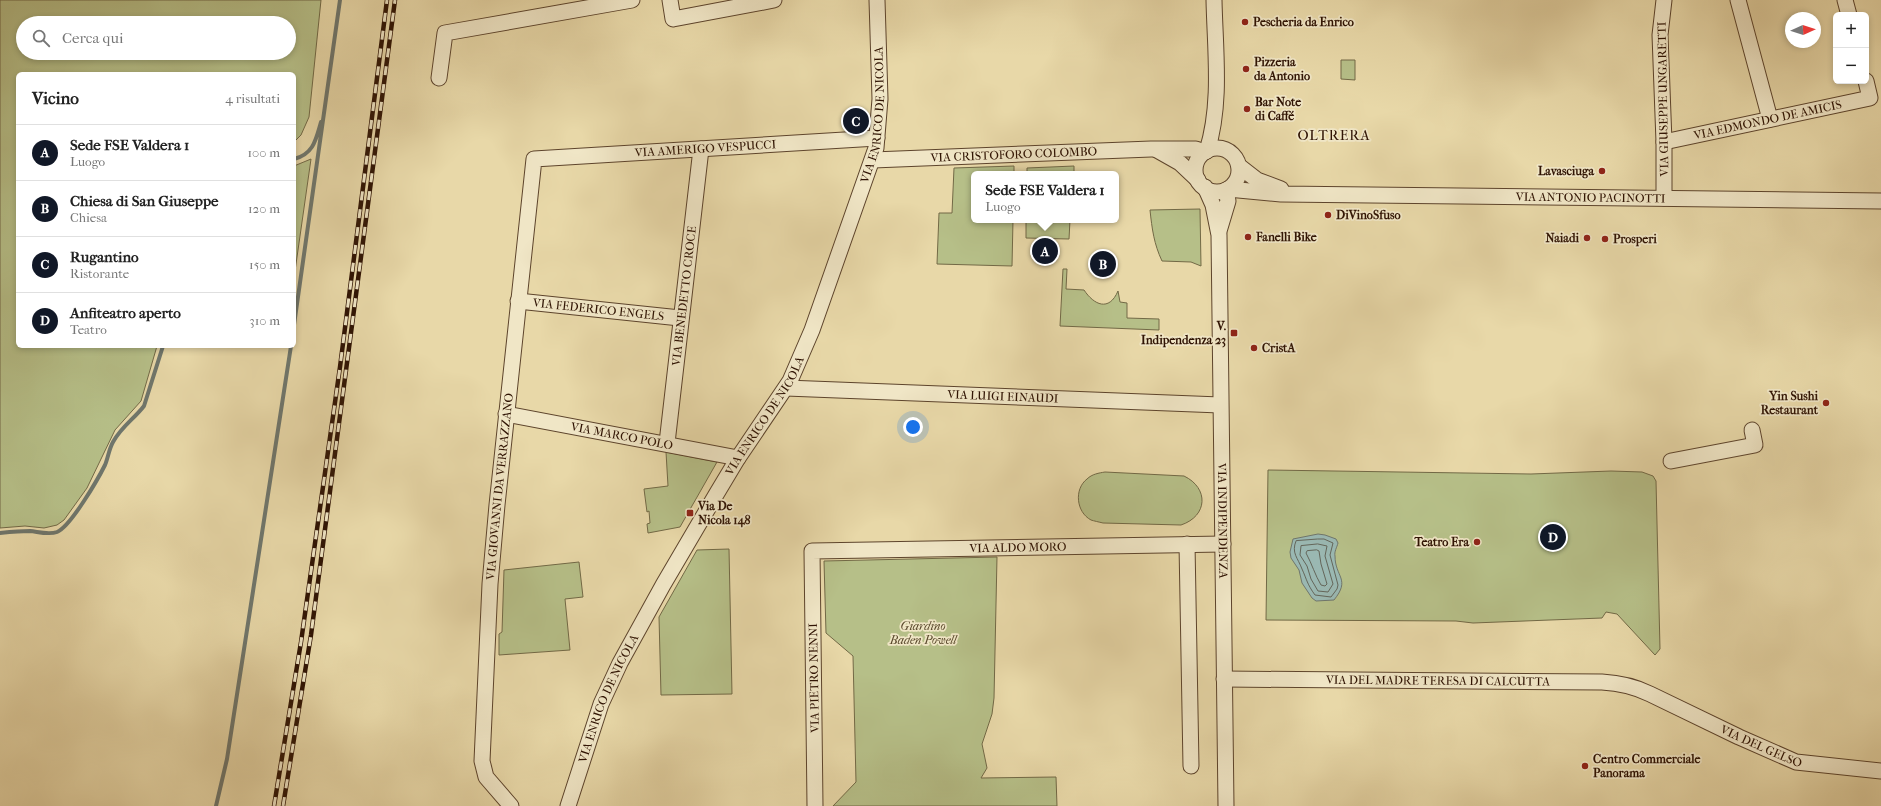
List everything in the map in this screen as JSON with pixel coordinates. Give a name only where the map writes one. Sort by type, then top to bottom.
[{"type":"street","points":[[439,78],[445,33],[632,0]]},
{"type":"street","points":[[670,0],[673,19],[774,0]]},
{"type":"street","name":"VIA ENRICO DE NICOLA","points":[[568,806],[601,704],[615,673],[663,585],[738,458],[786,388],[812,330],[873,160],[877,138],[880,99],[877,0]]},
{"type":"street","points":[[1214,0],[1216,93],[1219,120],[1225,150]]},
{"type":"street","name":"VIA GIUSEPPE UNGARETTI","points":[[1664,0],[1660,34],[1664,142],[1664,198]]},
{"type":"street","points":[[1738,0],[1770,119]]},
{"type":"street","points":[[1845,0],[1848,12]]},
{"type":"street","name":"VIA EDMONDO DE AMICIS","points":[[1664,142],[1870,98],[1867,84]]},
{"type":"street","points":[[1201,184],[1196,171],[1197,164],[1206,152],[1213,123],[1216,93]]},
{"type":"street","name":"VIA AMERIGO VESPUCCI","points":[[534,159],[877,138]]},
{"type":"street","points":[[1156,149],[1180,163],[1201,184],[1216,192],[1227,189],[1237,179],[1239,166],[1234,155],[1217,148],[1206,152]]},
{"type":"street","name":"VIA BENEDETTO CROCE","points":[[667,444],[680,318],[701,149]]},
{"type":"street","name":"VIA CRISTOFORO COLOMBO","points":[[873,160],[1156,149],[1196,149],[1206,152]]},
{"type":"street","name":"VIA GIOVANNI DA VERRAZZANO","points":[[511,806],[486,777],[482,761],[490,584],[506,414],[534,159]]},
{"type":"street","name":"VIA ANTONIO PACINOTTI","points":[[1239,166],[1253,177],[1264,183],[1300,193]]},
{"type":"street","name":"VIA INDIPENDENZA","points":[[1201,184],[1213,205],[1219,233],[1226,806]]},
{"type":"street","name":"VIA ANTONIO PACINOTTI","points":[[1227,189],[1266,193],[1881,201]]},
{"type":"street","name":"VIA INDIPENDENZA","points":[[1219,233],[1228,201],[1227,189]]},
{"type":"street","name":"VIA FEDERICO ENGELS","points":[[518,301],[680,318]]},
{"type":"street","name":"VIA LUIGI EINAUDI","points":[[786,388],[1220,405]]},
{"type":"street","name":"VIA MARCO POLO","points":[[506,414],[738,458]]},
{"type":"street","points":[[1671,461],[1755,445],[1752,430]]},
{"type":"street","points":[[1187,544],[1191,766]]},
{"type":"street","name":"VIA ALDO MORO","points":[[812,551],[1223,544]]},
{"type":"street","name":"VIA PIETRO NENNI","points":[[812,551],[815,806]]},
{"type":"street","name":"VIA DEL MADRE TERESA DI CALCUTTA","points":[[1224,679],[1602,682],[1628,685],[1650,694]]},
{"type":"street","name":"VIA DEL GELSO","points":[[1650,694],[1739,737],[1796,762],[1881,771]]},
{"type":"green space","points":[[0,0],[321,0],[309,117],[301,135],[296,140],[296,72],[16,72],[16,348],[156,348],[141,401],[115,430],[87,488],[64,520],[57,525],[44,528],[25,526],[0,528]]},
{"type":"green space","points":[[1341,60],[1355,60],[1355,80],[1341,79]]},
{"type":"green space","points":[[311,159],[296,264],[296,165]]},
{"type":"green space","points":[[1014,166],[1014,171],[971,171],[971,223],[1013,223],[1012,266],[937,264],[939,213],[952,213],[954,168]]},
{"type":"green space","points":[[1074,166],[1074,171],[1027,171],[1027,168]]},
{"type":"green space","points":[[1200,209],[1201,266],[1191,262],[1162,261],[1157,249],[1150,210]]},
{"type":"green space","points":[[1026,223],[1070,223],[1069,239],[1026,238]]},
{"type":"green space","points":[[1063,269],[1067,269],[1066,289],[1084,290],[1092,299],[1101,304],[1110,302],[1118,291],[1120,302],[1127,303],[1127,318],[1159,319],[1159,330],[1060,326]]},
{"type":"green space","points":[[666,452],[717,462],[680,527],[648,533],[647,524],[650,523],[649,511],[647,512],[644,489],[668,486]]},
{"type":"green space","points":[[1268,470],[1531,474],[1611,471],[1642,472],[1653,476],[1656,481],[1660,649],[1655,655],[1617,614],[1606,612],[1602,618],[1473,623],[1456,621],[1266,620]]},
{"type":"green space","points":[[1105,472],[1184,476],[1198,487],[1202,502],[1200,509],[1190,521],[1181,525],[1103,523],[1091,520],[1082,512],[1078,500],[1080,488],[1089,477]]},
{"type":"green space","points":[[729,549],[732,694],[661,695],[659,617],[697,550]]},
{"type":"green space","name":"Giardino Baden Powell","points":[[997,557],[994,698],[992,714],[982,744],[987,768],[981,778],[1056,777],[1057,806],[833,806],[856,782],[853,656],[826,633],[824,561]]},
{"type":"green space","points":[[579,562],[583,597],[565,599],[570,650],[499,655],[499,634],[502,632],[504,570]]},
{"type":"water","points":[[1318,534],[1336,539],[1338,543],[1335,554],[1337,569],[1342,582],[1339,593],[1334,600],[1316,601],[1312,598],[1302,583],[1299,570],[1291,558],[1290,552],[1293,539]]},
{"type":"waterway","points":[[296,311],[340,0]]},
{"type":"waterway","points":[[296,158],[306,154],[310,150],[316,140],[321,122]]},
{"type":"waterway","points":[[0,533],[19,531],[54,533],[63,528],[84,502],[102,472],[117,436],[144,406],[162,348]]},
{"type":"waterway","points":[[216,806],[227,759],[291,348]]},
{"type":"railway","points":[[274,806],[301,642],[340,367],[387,0]]},
{"type":"railway","points":[[283,806],[311,635],[395,0]]},
{"type":"place","name":"Pescheria da Enrico","points":[[1245,22]]},
{"type":"place","name":"Pizzeria da Antonio","points":[[1246,69]]},
{"type":"place","name":"Bar Note di Caffé","points":[[1247,109]]},
{"type":"place","name":"Rugantino","points":[[856,121]]},
{"type":"place","name":"Lavasciuga","points":[[1602,171]]},
{"type":"place","name":"DiVinoSfuso","points":[[1328,215]]},
{"type":"place","name":"Fanelli Bike","points":[[1248,237]]},
{"type":"place","name":"Naiadi","points":[[1587,238]]},
{"type":"place","name":"Prosperi","points":[[1605,239]]},
{"type":"place","name":"Sede FSE Valdera 1","points":[[1045,251]]},
{"type":"place","name":"Chiesa di San Giuseppe","points":[[1103,264]]},
{"type":"place","name":"V. Indipendenza 23","points":[[1234,333]]},
{"type":"place","name":"CristA","points":[[1254,348]]},
{"type":"place","name":"Yin Sushi Restaurant","points":[[1826,403]]},
{"type":"place","name":"Via De Nicola 148","points":[[690,513]]},
{"type":"place","name":"Anfiteatro aperto","points":[[1553,537]]},
{"type":"place","name":"Teatro Era","points":[[1477,542]]},
{"type":"place","name":"Centro Commerciale Panorama","points":[[1585,766]]},
{"type":"district","name":"OLTRERA","points":[[1334,135]]}]
